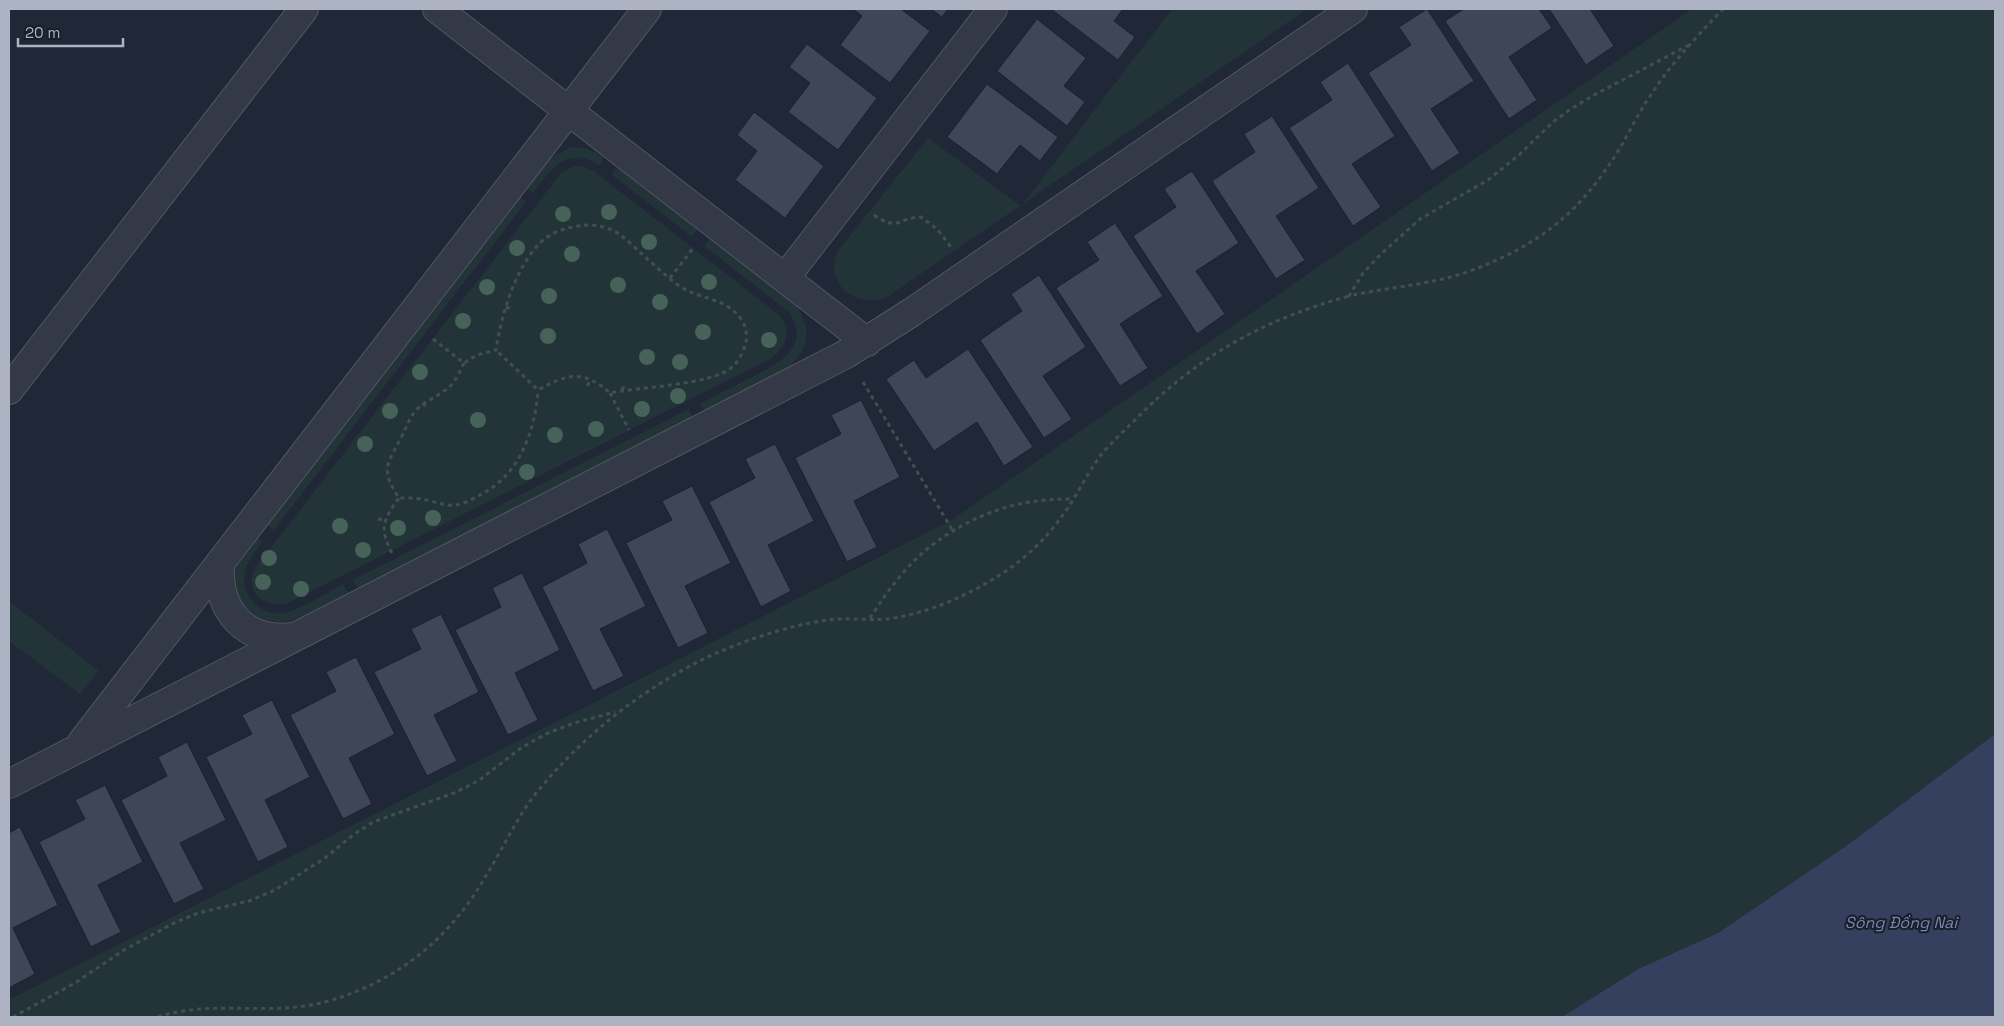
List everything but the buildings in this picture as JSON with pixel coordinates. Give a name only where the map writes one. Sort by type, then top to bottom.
[{"type":"street","points":[[9,390],[304,9]]},
{"type":"street","points":[[437,9],[785,278],[856,348]]},
{"type":"street","points":[[77,748],[647,9]]},
{"type":"street","points":[[785,278],[993,9]]},
{"type":"street","points":[[1321,31],[1338,9]]},
{"type":"street","points":[[9,784],[856,348],[1354,9]]},
{"type":"street","points":[[220,563],[219,579],[222,595],[229,610],[239,622],[251,631],[265,636],[280,638],[294,636]]},
{"type":"path","points":[[159,1017],[170,1013],[200,1010],[298,1007],[328,1001],[359,990],[397,970],[417,957],[461,913],[483,882],[517,821],[533,798],[580,746],[607,720],[661,683],[694,664],[758,638],[828,620],[884,619],[928,609],[953,600],[1000,575],[1025,558],[1043,540],[1073,499],[1086,476],[1102,454],[1157,397],[1187,371],[1248,334],[1283,317],[1312,306],[1349,296],[1466,272],[1516,251],[1556,226],[1590,193],[1620,148],[1650,96],[1689,45],[1723,9]]},
{"type":"path","points":[[1349,296],[1363,273],[1420,218],[1488,180],[1520,154],[1554,121],[1571,109],[1689,45]]},
{"type":"path","points":[[869,212],[888,224],[896,224],[921,217],[937,229],[954,251]]},
{"type":"path","points":[[496,350],[499,330],[506,307],[530,254],[541,241],[554,233],[572,227],[586,225],[601,226],[614,231],[626,239],[670,278],[689,292],[725,305],[735,312],[743,320],[747,336],[740,358],[732,368],[719,375],[703,380],[610,393]]},
{"type":"path","points":[[670,278],[696,245]]},
{"type":"path","points":[[506,307],[512,309]]},
{"type":"path","points":[[429,335],[464,363]]},
{"type":"path","points":[[856,348],[953,532]]},
{"type":"path","points":[[399,498],[388,478],[386,463],[411,416],[423,403],[450,387],[464,363],[477,355],[496,350]]},
{"type":"path","points":[[496,350],[538,390]]},
{"type":"path","points":[[538,390],[562,377],[580,376],[591,379],[610,393],[631,434]]},
{"type":"path","points":[[587,386],[591,379]]},
{"type":"path","points":[[621,391],[624,384]]},
{"type":"path","points":[[399,498],[423,499],[445,505],[457,505],[478,497],[497,484],[519,459],[527,441],[533,427],[538,390]]},
{"type":"path","points":[[423,403],[427,409]]},
{"type":"path","points":[[393,555],[384,538],[383,530],[385,520],[399,498]]},
{"type":"path","points":[[869,619],[896,581],[915,560],[953,532],[990,513],[1022,503],[1073,499]]},
{"type":"path","points":[[378,519],[385,520]]},
{"type":"path","points":[[13,1017],[75,983],[124,950],[174,923],[198,913],[249,901],[275,890],[325,858],[353,835],[373,822],[454,793],[478,781],[521,748],[546,734],[574,723],[619,712]]},
{"type":"shaded area","points":[[1172,9],[1305,9],[1300,14],[1022,204]]},
{"type":"shaded area","points":[[1692,9],[1995,9],[1995,734],[1849,844],[1718,933],[1638,969],[1562,1017],[9,1017],[9,1000],[950,521]]},
{"type":"shaded area","points":[[928,138],[1020,206],[887,297],[865,300],[855,297],[839,284],[835,275],[834,264],[837,252]]},
{"type":"shaded area","points":[[571,147],[589,150],[604,158],[599,165],[587,159],[569,159],[561,162],[554,168],[533,193],[525,187],[550,158]]},
{"type":"shaded area","points":[[574,166],[582,166],[595,172],[778,314],[783,320],[787,332],[781,349],[770,359],[286,604],[278,605],[263,600],[254,591],[252,584],[255,568],[561,173]]},
{"type":"shaded area","points":[[617,167],[698,229],[692,237],[611,174]]},
{"type":"shaded area","points":[[518,196],[526,202],[274,530],[266,524]]},
{"type":"shaded area","points":[[710,238],[787,297],[799,309],[807,330],[806,342],[801,353],[789,368],[705,412],[700,404],[779,361],[794,346],[797,336],[795,325],[789,312],[704,246]]},
{"type":"shaded area","points":[[689,409],[693,418],[357,588],[353,580]]},
{"type":"shaded area","points":[[256,537],[263,542],[248,564],[244,580],[249,596],[260,607],[275,613],[290,612],[343,584],[348,593],[292,621],[269,621],[258,617],[241,603],[236,593],[234,582],[235,569]]},
{"type":"shaded area","points":[[9,601],[99,671],[80,694],[9,641]]},
{"type":"water","name":"Sông Đồng Nai","points":[[1995,734],[1995,1017],[1562,1017],[1638,969],[1718,933],[1849,844]]}]
